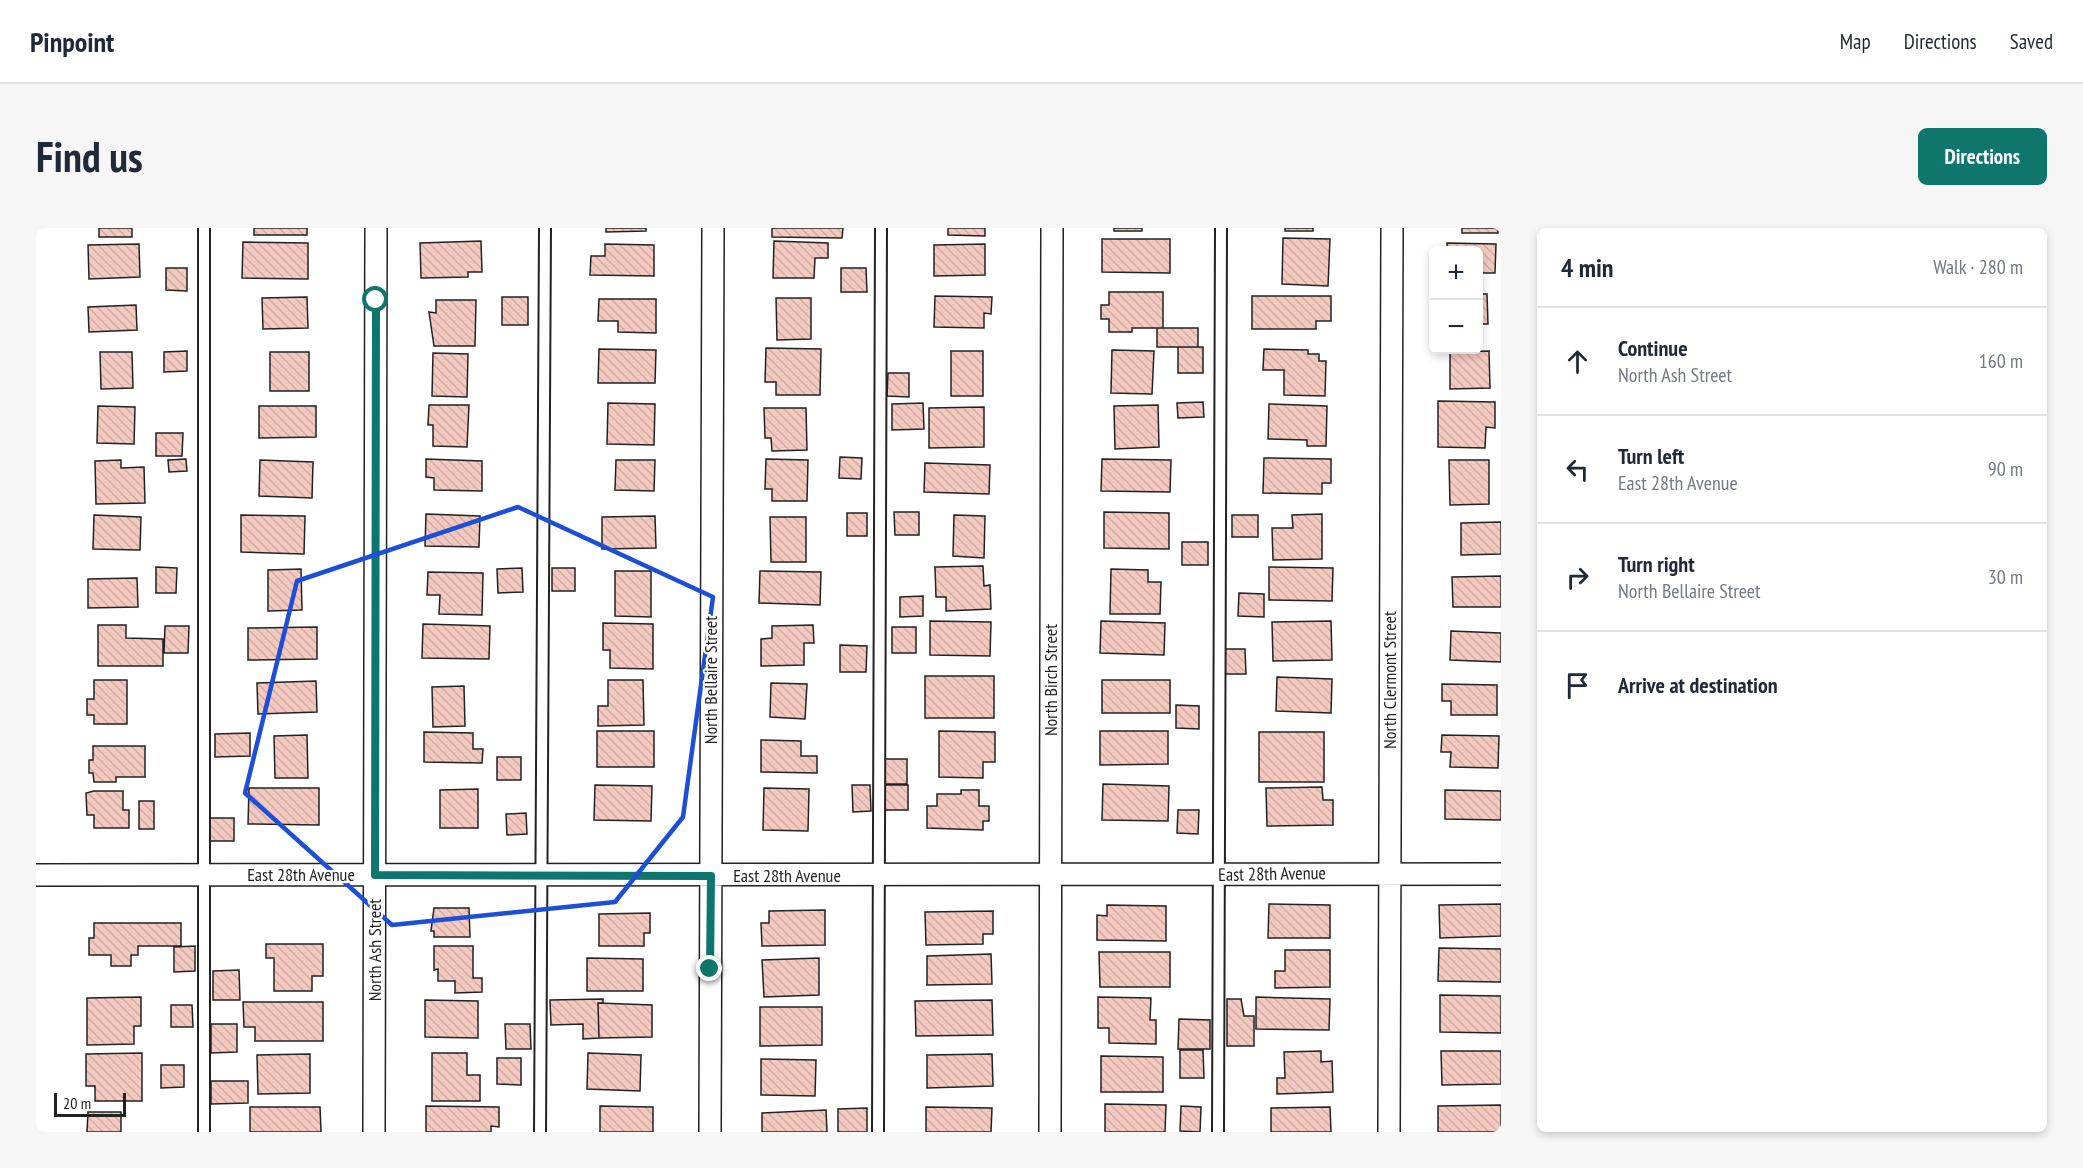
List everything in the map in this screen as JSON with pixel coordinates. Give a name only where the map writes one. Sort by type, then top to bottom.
[{"type":"street","name":"North Ash Street","points":[[374,1132],[376,228]]},
{"type":"street","name":"North Bellaire Street","points":[[710,1132],[713,228]]},
{"type":"street","name":"North Birch Street","points":[[1050,1132],[1052,228]]},
{"type":"street","name":"North Clermont Street","points":[[1389,1132],[1392,228]]},
{"type":"street","name":"East 28th Avenue","points":[[36,875],[1501,874]]},
{"type":"lane","points":[[204,228],[204,1132]]},
{"type":"lane","points":[[540,1132],[545,228]]},
{"type":"lane","points":[[878,1132],[881,228]]},
{"type":"lane","points":[[1218,1132],[1221,228]]},
{"type":"highlighted area","points":[[518,507],[713,597],[683,817],[615,902],[392,925],[245,793],[297,581]]},
{"type":"building","points":[[99,228],[132,228],[132,237],[99,237]]},
{"type":"building","points":[[254,228],[307,228],[307,235],[254,235]]},
{"type":"building","points":[[606,228],[646,228],[646,231],[606,232]]},
{"type":"building","points":[[772,228],[843,228],[842,238],[772,237]]},
{"type":"building","points":[[948,228],[985,228],[985,236],[948,235]]},
{"type":"building","points":[[1114,228],[1142,228],[1142,231],[1114,231]]},
{"type":"building","points":[[1285,228],[1313,228],[1313,231],[1285,231]]},
{"type":"building","points":[[1462,228],[1498,228],[1498,233],[1462,233]]},
{"type":"building","points":[[1283,238],[1330,239],[1328,286],[1282,284]]},
{"type":"building","points":[[1102,239],[1170,239],[1170,273],[1102,272]]},
{"type":"building","points":[[481,241],[482,272],[468,272],[468,277],[421,278],[420,243]]},
{"type":"building","points":[[774,241],[828,243],[828,258],[815,258],[814,278],[773,278]]},
{"type":"building","points":[[243,242],[308,243],[308,279],[242,278]]},
{"type":"building","points":[[1447,243],[1496,244],[1495,273],[1483,273],[1483,246],[1447,246]]},
{"type":"building","points":[[139,244],[140,277],[89,279],[88,245]]},
{"type":"building","points":[[605,244],[654,245],[654,276],[590,275],[591,256],[605,256]]},
{"type":"building","points":[[985,244],[985,275],[934,276],[934,245]]},
{"type":"building","points":[[166,268],[187,268],[187,291],[166,290]]},
{"type":"building","points":[[841,268],[866,268],[867,292],[841,292]]},
{"type":"building","points":[[1109,292],[1163,292],[1163,328],[1132,328],[1132,332],[1109,332],[1109,319],[1101,319],[1101,305],[1109,305]]},
{"type":"building","points":[[1483,294],[1487,294],[1488,324],[1483,324]]},
{"type":"building","points":[[935,296],[992,297],[991,314],[984,313],[984,328],[934,327]]},
{"type":"building","points":[[1252,296],[1331,296],[1331,321],[1316,321],[1316,329],[1252,329]]},
{"type":"building","points":[[307,297],[308,328],[263,329],[262,298]]},
{"type":"building","points":[[502,297],[528,297],[528,325],[502,325]]},
{"type":"building","points":[[776,298],[811,298],[811,339],[777,340]]},
{"type":"building","points":[[599,299],[656,299],[656,333],[618,332],[618,321],[598,321]]},
{"type":"building","points":[[436,300],[476,300],[475,346],[434,346],[429,312],[436,313]]},
{"type":"building","points":[[136,305],[137,330],[89,332],[88,307]]},
{"type":"building","points":[[1157,328],[1198,328],[1198,347],[1157,347]]},
{"type":"building","points":[[1178,347],[1203,347],[1203,373],[1178,373]]},
{"type":"building","points":[[766,348],[821,349],[820,395],[776,395],[776,382],[765,382]]},
{"type":"building","points":[[599,349],[656,350],[655,383],[598,383]]},
{"type":"building","points":[[1264,349],[1308,350],[1308,354],[1319,354],[1319,361],[1326,361],[1325,396],[1284,395],[1284,370],[1263,370]]},
{"type":"building","points":[[1112,350],[1154,351],[1152,394],[1111,393]]},
{"type":"building","points":[[187,351],[187,371],[164,372],[164,352]]},
{"type":"building","points":[[951,351],[983,351],[983,396],[951,396]]},
{"type":"building","points":[[1483,351],[1489,351],[1490,388],[1450,389],[1450,354],[1483,354]]},
{"type":"building","points":[[100,352],[132,352],[133,388],[101,389]]},
{"type":"building","points":[[270,352],[309,352],[309,391],[270,391]]},
{"type":"building","points":[[433,353],[468,354],[467,397],[432,396]]},
{"type":"building","points":[[888,373],[909,373],[909,397],[887,396]]},
{"type":"building","points":[[1438,401],[1495,402],[1495,428],[1486,427],[1485,448],[1438,447]]},
{"type":"building","points":[[1203,402],[1204,417],[1178,418],[1177,403]]},
{"type":"building","points":[[608,403],[655,404],[654,445],[607,444]]},
{"type":"building","points":[[923,403],[924,429],[892,430],[892,404]]},
{"type":"building","points":[[1269,404],[1327,406],[1326,446],[1307,446],[1307,440],[1268,439]]},
{"type":"building","points":[[429,405],[469,405],[467,447],[433,446],[433,425],[428,425]]},
{"type":"building","points":[[1158,405],[1159,447],[1115,449],[1114,406]]},
{"type":"building","points":[[98,406],[135,407],[134,444],[97,443]]},
{"type":"building","points":[[259,406],[316,406],[316,437],[259,438]]},
{"type":"building","points":[[984,407],[984,447],[929,448],[929,408]]},
{"type":"building","points":[[764,408],[806,408],[807,450],[772,451],[771,438],[765,438]]},
{"type":"building","points":[[156,433],[183,433],[182,456],[156,456]]},
{"type":"building","points":[[840,457],[862,458],[861,479],[839,478]]},
{"type":"building","points":[[1264,458],[1331,459],[1331,483],[1322,483],[1322,494],[1263,493]]},
{"type":"building","points":[[186,459],[187,471],[169,472],[168,460]]},
{"type":"building","points":[[426,459],[482,461],[482,491],[434,490],[434,478],[426,477]]},
{"type":"building","points":[[766,459],[808,460],[807,501],[772,501],[772,489],[765,489]]},
{"type":"building","points":[[1102,459],[1171,460],[1170,492],[1101,491]]},
{"type":"building","points":[[121,460],[121,468],[144,467],[145,503],[96,504],[95,461]]},
{"type":"building","points":[[260,460],[313,462],[312,498],[259,496]]},
{"type":"building","points":[[616,460],[655,460],[654,491],[615,490]]},
{"type":"building","points":[[1449,460],[1489,460],[1489,504],[1450,505]]},
{"type":"building","points":[[925,463],[990,465],[989,494],[924,492]]},
{"type":"building","points":[[894,512],[919,512],[919,535],[895,535]]},
{"type":"building","points":[[1104,512],[1169,513],[1169,549],[1104,548]]},
{"type":"building","points":[[847,513],[867,513],[867,536],[847,536]]},
{"type":"building","points":[[426,514],[480,516],[479,547],[425,546]]},
{"type":"building","points":[[1322,514],[1322,559],[1273,560],[1272,528],[1293,528],[1292,515]]},
{"type":"building","points":[[94,515],[141,517],[140,550],[93,549]]},
{"type":"building","points":[[241,515],[305,516],[304,554],[241,552]]},
{"type":"building","points":[[954,515],[985,516],[984,558],[953,556]]},
{"type":"building","points":[[1232,515],[1258,515],[1258,537],[1232,537]]},
{"type":"building","points":[[655,516],[656,548],[602,549],[602,517]]},
{"type":"building","points":[[770,517],[806,517],[806,562],[771,562]]},
{"type":"building","points":[[1501,522],[1501,554],[1461,555],[1461,523]]},
{"type":"building","points":[[1182,542],[1208,542],[1208,565],[1182,565]]},
{"type":"building","points":[[983,566],[984,586],[990,585],[991,609],[946,611],[946,597],[936,597],[935,567]]},
{"type":"building","points":[[156,567],[177,568],[176,593],[156,593]]},
{"type":"building","points":[[1269,567],[1333,568],[1332,601],[1269,600]]},
{"type":"building","points":[[522,568],[523,592],[498,593],[497,569]]},
{"type":"building","points":[[552,568],[575,568],[575,591],[552,591]]},
{"type":"building","points":[[301,569],[302,610],[268,611],[268,570]]},
{"type":"building","points":[[1111,569],[1148,570],[1148,582],[1161,582],[1160,614],[1110,614]]},
{"type":"building","points":[[615,571],[651,571],[651,617],[615,616]]},
{"type":"building","points":[[760,571],[821,572],[820,605],[759,603]]},
{"type":"building","points":[[428,572],[483,573],[482,615],[439,614],[440,595],[427,595]]},
{"type":"building","points":[[1501,576],[1501,607],[1453,607],[1452,577]]},
{"type":"building","points":[[137,578],[138,607],[88,608],[88,579]]},
{"type":"building","points":[[1239,593],[1264,594],[1264,617],[1238,616]]},
{"type":"building","points":[[923,596],[923,616],[900,617],[900,597]]},
{"type":"building","points":[[930,621],[991,622],[990,656],[930,655]]},
{"type":"building","points":[[1101,621],[1165,623],[1164,655],[1100,653]]},
{"type":"building","points":[[1331,621],[1332,660],[1273,661],[1272,622]]},
{"type":"building","points":[[603,623],[653,624],[653,669],[610,668],[610,650],[603,650]]},
{"type":"building","points":[[423,624],[490,626],[489,659],[422,658]]},
{"type":"building","points":[[98,625],[126,625],[126,638],[163,639],[163,666],[98,666]]},
{"type":"building","points":[[813,625],[814,643],[804,643],[804,665],[761,666],[761,639],[772,638],[772,626]]},
{"type":"building","points":[[165,626],[189,626],[188,653],[164,653]]},
{"type":"building","points":[[317,627],[317,659],[248,660],[248,628]]},
{"type":"building","points":[[892,627],[916,627],[916,653],[892,653]]},
{"type":"building","points":[[1451,631],[1501,633],[1501,662],[1450,660]]},
{"type":"building","points":[[840,645],[867,646],[866,672],[840,672]]},
{"type":"building","points":[[1221,649],[1245,649],[1246,674],[1221,674]]},
{"type":"building","points":[[925,676],[994,676],[994,718],[925,718]]},
{"type":"building","points":[[1277,677],[1332,679],[1331,713],[1276,711]]},
{"type":"building","points":[[94,680],[127,680],[127,724],[94,724],[94,715],[87,715],[87,699],[94,699]]},
{"type":"building","points":[[608,680],[643,680],[644,725],[598,726],[598,706],[608,706]]},
{"type":"building","points":[[1102,680],[1170,680],[1170,713],[1102,713]]},
{"type":"building","points":[[316,681],[317,712],[258,714],[257,683]]},
{"type":"building","points":[[771,683],[807,684],[805,719],[770,717]]},
{"type":"building","points":[[1442,684],[1497,685],[1497,715],[1451,715],[1451,701],[1442,701]]},
{"type":"building","points":[[464,686],[465,726],[433,727],[432,687]]},
{"type":"building","points":[[1176,705],[1199,706],[1199,729],[1176,728]]},
{"type":"building","points":[[597,731],[654,731],[654,767],[597,767]]},
{"type":"building","points":[[939,731],[995,732],[995,762],[983,762],[983,778],[939,777]]},
{"type":"building","points":[[1100,731],[1168,731],[1168,764],[1100,765]]},
{"type":"building","points":[[424,732],[473,733],[473,749],[483,749],[482,763],[424,762]]},
{"type":"building","points":[[1259,732],[1324,732],[1324,782],[1259,782]]},
{"type":"building","points":[[250,733],[250,756],[215,757],[215,734]]},
{"type":"building","points":[[307,735],[308,778],[275,778],[274,736]]},
{"type":"building","points":[[1442,735],[1499,736],[1498,768],[1450,767],[1451,752],[1441,752]]},
{"type":"building","points":[[761,740],[801,741],[801,756],[817,756],[817,773],[761,772]]},
{"type":"building","points":[[93,746],[145,746],[145,777],[116,777],[116,782],[94,782],[93,773],[89,773],[89,760],[93,760]]},
{"type":"building","points":[[497,757],[521,757],[521,780],[497,780]]},
{"type":"building","points":[[882,759],[907,759],[907,784],[882,784]]},
{"type":"building","points":[[1103,784],[1169,786],[1168,821],[1102,820]]},
{"type":"building","points":[[595,785],[652,786],[651,821],[594,820]]},
{"type":"building","points":[[852,785],[870,785],[871,811],[853,812]]},
{"type":"building","points":[[883,785],[908,785],[908,810],[883,810]]},
{"type":"building","points":[[1322,787],[1323,800],[1333,800],[1333,825],[1267,826],[1266,788]]},
{"type":"building","points":[[249,788],[319,788],[319,825],[248,824]]},
{"type":"building","points":[[764,788],[809,789],[808,831],[763,830]]},
{"type":"building","points":[[478,789],[478,828],[440,828],[440,790]]},
{"type":"building","points":[[961,790],[979,790],[979,806],[989,806],[989,821],[983,821],[983,830],[927,828],[927,806],[937,806],[937,794],[961,794]]},
{"type":"building","points":[[1445,790],[1501,791],[1501,820],[1445,819]]},
{"type":"building","points":[[123,791],[123,810],[129,810],[129,828],[94,828],[94,815],[87,815],[86,793]]},
{"type":"building","points":[[139,801],[154,801],[154,829],[139,829]]},
{"type":"building","points":[[1178,810],[1199,810],[1198,834],[1177,833]]},
{"type":"building","points":[[526,813],[527,834],[507,835],[506,814]]},
{"type":"building","points":[[207,818],[234,818],[234,841],[207,841]]},
{"type":"building","points":[[1269,904],[1330,905],[1330,938],[1268,938]]},
{"type":"building","points":[[1501,904],[1501,936],[1440,938],[1439,905]]},
{"type":"building","points":[[1107,905],[1166,906],[1166,941],[1097,940],[1097,915],[1107,916]]},
{"type":"building","points":[[434,908],[469,908],[470,937],[434,937],[434,931],[431,931]]},
{"type":"building","points":[[825,910],[825,945],[762,946],[761,923],[769,923],[769,911]]},
{"type":"building","points":[[993,911],[993,934],[983,934],[983,944],[926,945],[925,912]]},
{"type":"building","points":[[650,913],[650,933],[644,933],[644,946],[599,946],[599,914]]},
{"type":"building","points":[[94,923],[181,923],[181,946],[138,946],[138,955],[131,955],[131,966],[111,966],[111,955],[89,955],[89,938],[94,938]]},
{"type":"building","points":[[266,944],[323,944],[323,976],[312,976],[312,991],[274,991],[274,958],[266,958]]},
{"type":"building","points":[[195,946],[195,971],[174,972],[174,947]]},
{"type":"building","points":[[434,946],[473,946],[473,978],[482,978],[482,992],[455,993],[455,981],[438,981],[438,969],[434,970]]},
{"type":"building","points":[[1439,948],[1501,949],[1501,982],[1438,981]]},
{"type":"building","points":[[1285,950],[1330,950],[1330,987],[1275,988],[1275,971],[1285,971]]},
{"type":"building","points":[[1099,952],[1170,952],[1170,987],[1100,987]]},
{"type":"building","points":[[991,954],[992,984],[927,985],[927,956]]},
{"type":"building","points":[[587,958],[643,959],[643,991],[587,991]]},
{"type":"building","points":[[819,958],[819,995],[764,997],[762,960]]},
{"type":"building","points":[[239,970],[240,1000],[213,1000],[213,971]]},
{"type":"building","points":[[1440,995],[1501,996],[1501,1033],[1440,1032]]},
{"type":"building","points":[[141,997],[141,1026],[134,1026],[134,1044],[87,1045],[87,998]]},
{"type":"building","points":[[1098,997],[1151,998],[1150,1020],[1156,1020],[1156,1044],[1109,1043],[1109,1028],[1098,1028]]},
{"type":"building","points":[[1256,997],[1330,999],[1329,1030],[1256,1029]]},
{"type":"building","points":[[603,999],[603,1003],[598,1003],[599,1038],[583,1039],[583,1024],[551,1025],[550,1000]]},
{"type":"building","points":[[1227,999],[1241,999],[1244,1016],[1254,1016],[1254,1046],[1227,1046]]},
{"type":"building","points":[[425,1000],[478,1001],[478,1038],[425,1037]]},
{"type":"building","points":[[992,1000],[993,1035],[916,1036],[915,1001]]},
{"type":"building","points":[[243,1002],[323,1002],[323,1041],[255,1041],[255,1027],[244,1027]]},
{"type":"building","points":[[598,1003],[652,1005],[652,1037],[599,1038]]},
{"type":"building","points":[[171,1005],[192,1005],[193,1027],[171,1027]]},
{"type":"building","points":[[760,1007],[822,1007],[822,1045],[760,1046]]},
{"type":"building","points":[[1179,1019],[1210,1020],[1210,1049],[1178,1049]]},
{"type":"building","points":[[211,1024],[237,1024],[237,1052],[211,1053]]},
{"type":"building","points":[[505,1024],[530,1024],[531,1049],[506,1049]]},
{"type":"building","points":[[1180,1050],[1203,1050],[1204,1078],[1180,1078]]},
{"type":"building","points":[[1321,1051],[1321,1062],[1332,1061],[1333,1092],[1277,1094],[1277,1078],[1285,1078],[1284,1052]]},
{"type":"building","points":[[1441,1051],[1501,1051],[1501,1084],[1442,1085]]},
{"type":"building","points":[[142,1053],[142,1101],[95,1101],[95,1086],[86,1086],[86,1054]]},
{"type":"building","points":[[432,1053],[467,1053],[467,1075],[480,1075],[480,1101],[432,1101]]},
{"type":"building","points":[[588,1053],[641,1055],[640,1091],[587,1089]]},
{"type":"building","points":[[310,1054],[310,1093],[258,1094],[257,1055]]},
{"type":"building","points":[[992,1054],[993,1086],[927,1088],[927,1055]]},
{"type":"building","points":[[1101,1056],[1163,1057],[1163,1092],[1101,1092]]},
{"type":"building","points":[[497,1058],[521,1058],[521,1085],[497,1084]]},
{"type":"building","points":[[761,1059],[816,1060],[815,1096],[761,1095]]},
{"type":"building","points":[[161,1065],[184,1065],[184,1087],[161,1088]]},
{"type":"building","points":[[211,1081],[248,1081],[248,1103],[211,1104]]},
{"type":"building","points":[[1105,1104],[1166,1105],[1165,1132],[1105,1132]]},
{"type":"building","points":[[1501,1105],[1501,1132],[1438,1132],[1438,1106]]},
{"type":"building","points":[[426,1106],[499,1107],[499,1127],[491,1126],[491,1132],[426,1132]]},
{"type":"building","points":[[600,1106],[653,1107],[653,1132],[600,1132]]},
{"type":"building","points":[[1181,1106],[1201,1107],[1200,1132],[1180,1131]]},
{"type":"building","points":[[250,1107],[320,1107],[321,1132],[250,1132]]},
{"type":"building","points":[[926,1107],[992,1108],[991,1132],[926,1132]]},
{"type":"building","points":[[1330,1107],[1331,1132],[1271,1132],[1271,1108]]},
{"type":"building","points":[[867,1108],[867,1132],[838,1132],[838,1109]]},
{"type":"building","points":[[826,1110],[827,1132],[762,1132],[762,1113]]},
{"type":"building","points":[[88,1112],[121,1112],[121,1132],[87,1132]]},
{"type":"route","points":[[376,300],[375,875],[711,876],[710,969]]}]
